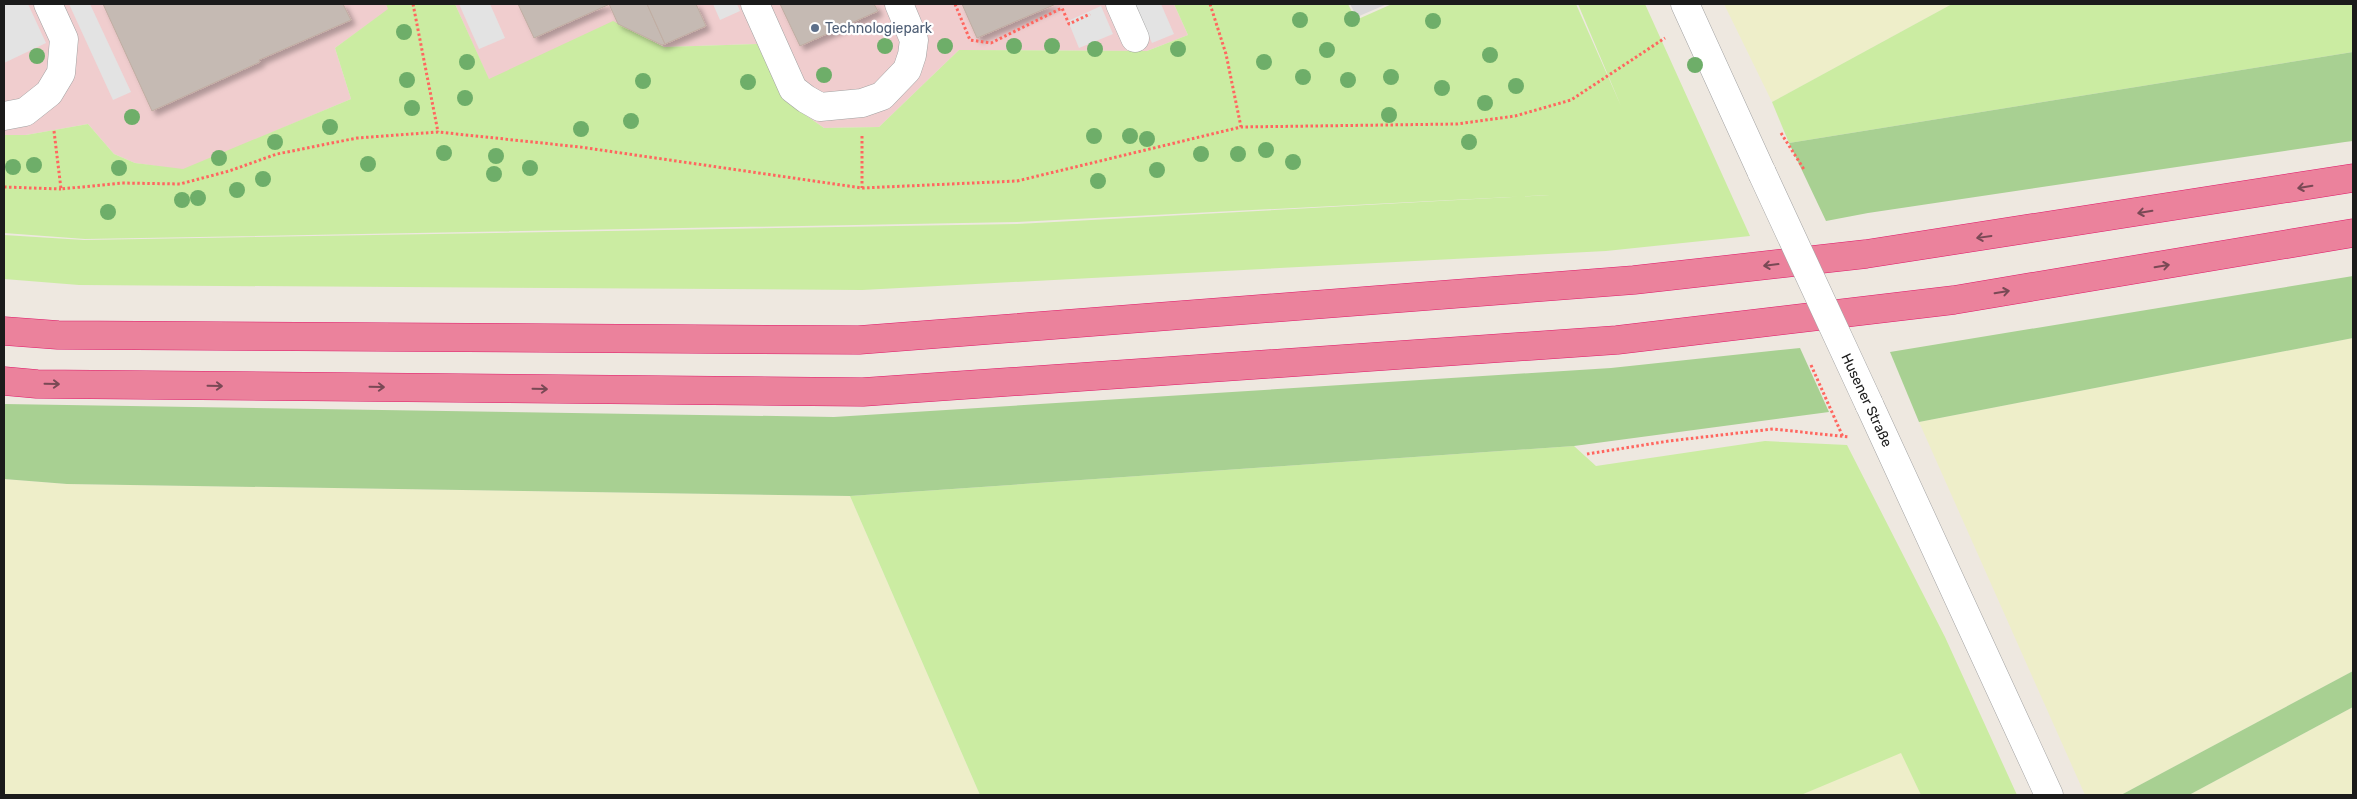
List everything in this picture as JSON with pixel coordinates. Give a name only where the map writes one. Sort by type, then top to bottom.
[{"type":"highway","points":[[4,332],[58,335],[859,340],[1644,279],[1866,254],[2353,178]]},
{"type":"highway","points":[[4,381],[37,384],[863,392],[1617,340],[1954,300],[2353,233]]},
{"type":"street","points":[[4,116],[24,112],[49,93],[61,72],[64,40],[48,4]]},
{"type":"street","points":[[754,4],[793,89],[820,107],[862,103],[882,96],[907,70],[914,40],[899,4]]},
{"type":"street","points":[[1120,4],[1135,38]]},
{"type":"street","name":"Husener Straße","points":[[1689,14],[2049,795]]},
{"type":"path","points":[[413,4],[438,132]]},
{"type":"path","points":[[955,4],[970,40],[991,43],[1062,8],[1069,24],[1094,12]]},
{"type":"path","points":[[1210,4],[1226,54],[1242,127]]},
{"type":"path","points":[[4,187],[61,189],[122,183],[180,184],[229,171],[277,154],[357,138],[438,132],[580,147],[862,188],[1017,181],[1242,127],[1456,124],[1515,116],[1571,100],[1657,42],[1689,14]]},
{"type":"path","points":[[49,93],[61,189]]},
{"type":"path","points":[[862,103],[862,188]]},
{"type":"path","points":[[1789,146],[1805,171]]},
{"type":"path","points":[[1811,365],[1843,437]]},
{"type":"path","points":[[1588,454],[1669,441],[1773,429],[1843,437],[1884,438]]},
{"type":"shaded area","points":[[4,4],[386,4],[389,9],[335,48],[351,99],[183,170],[135,163],[114,154],[88,124],[26,135],[4,135]]},
{"type":"shaded area","points":[[4,4],[28,4],[46,43],[4,63]]},
{"type":"shaded area","points":[[69,4],[90,4],[131,92],[113,100]]},
{"type":"shaded area","name":"Technologiepark","points":[[455,4],[1174,4],[1188,35],[1147,51],[959,50],[879,127],[824,128],[784,100],[757,44],[664,47],[613,22],[489,80]]},
{"type":"shaded area","points":[[459,4],[490,4],[505,38],[479,49]]},
{"type":"shaded area","points":[[713,4],[737,4],[740,11],[720,20]]},
{"type":"shaded area","points":[[1134,4],[1161,4],[1174,34],[1152,43]]},
{"type":"shaded area","points":[[1350,4],[1387,4],[1357,17]]},
{"type":"shaded area","points":[[1101,6],[1113,34],[1079,48],[1068,21]]},
{"type":"green space","points":[[386,4],[455,4],[489,79],[613,21],[664,47],[757,44],[784,100],[824,128],[879,127],[959,50],[1147,51],[1188,35],[1174,4],[1348,4],[1356,20],[1392,4],[1576,4],[1621,106],[1578,4],[1645,4],[1750,236],[1606,251],[862,290],[79,285],[4,279],[4,235],[84,240],[1017,224],[1550,195],[1017,222],[85,239],[4,233],[4,135],[26,135],[88,124],[114,154],[135,163],[183,169],[351,99],[335,48],[388,9]]},
{"type":"green space","points":[[1724,4],[1952,4],[1772,102]]},
{"type":"green space","points":[[1952,4],[2353,4],[2353,52],[1789,143],[1772,102]]},
{"type":"green space","points":[[2353,52],[2353,141],[1868,213],[1826,221],[1789,143]]},
{"type":"green space","points":[[2353,276],[2353,338],[1919,422],[1890,352]]},
{"type":"green space","points":[[2353,338],[2353,671],[2121,795],[2085,795],[1919,422]]},
{"type":"green space","points":[[1800,348],[1829,412],[1574,446],[850,496],[67,484],[4,479],[4,404],[834,417],[1611,368]]},
{"type":"green space","points":[[1765,441],[1847,445],[1945,637],[2017,795],[1921,795],[1901,753],[1801,795],[980,795],[850,496],[1574,446],[1596,466]]},
{"type":"green space","points":[[4,479],[67,484],[850,496],[980,795],[4,795]]},
{"type":"green space","points":[[2353,671],[2353,707],[2189,795],[2121,795]]},
{"type":"green space","points":[[2353,707],[2353,795],[2189,795]]},
{"type":"green space","points":[[1901,752],[1921,795],[1801,795]]},
{"type":"building","points":[[103,4],[343,4],[351,20],[259,60],[260,62],[152,111]]},
{"type":"building","points":[[518,4],[610,4],[534,38]]},
{"type":"building","points":[[609,4],[647,4],[665,44],[662,45],[618,24]]},
{"type":"building","points":[[647,4],[696,4],[706,26],[665,44]]},
{"type":"building","name":"Technologiepark","points":[[780,4],[874,4],[878,11],[800,46]]},
{"type":"building","points":[[962,4],[1056,4],[977,38]]},
{"type":"place","name":"Technologiepark","points":[[815,28]]}]
